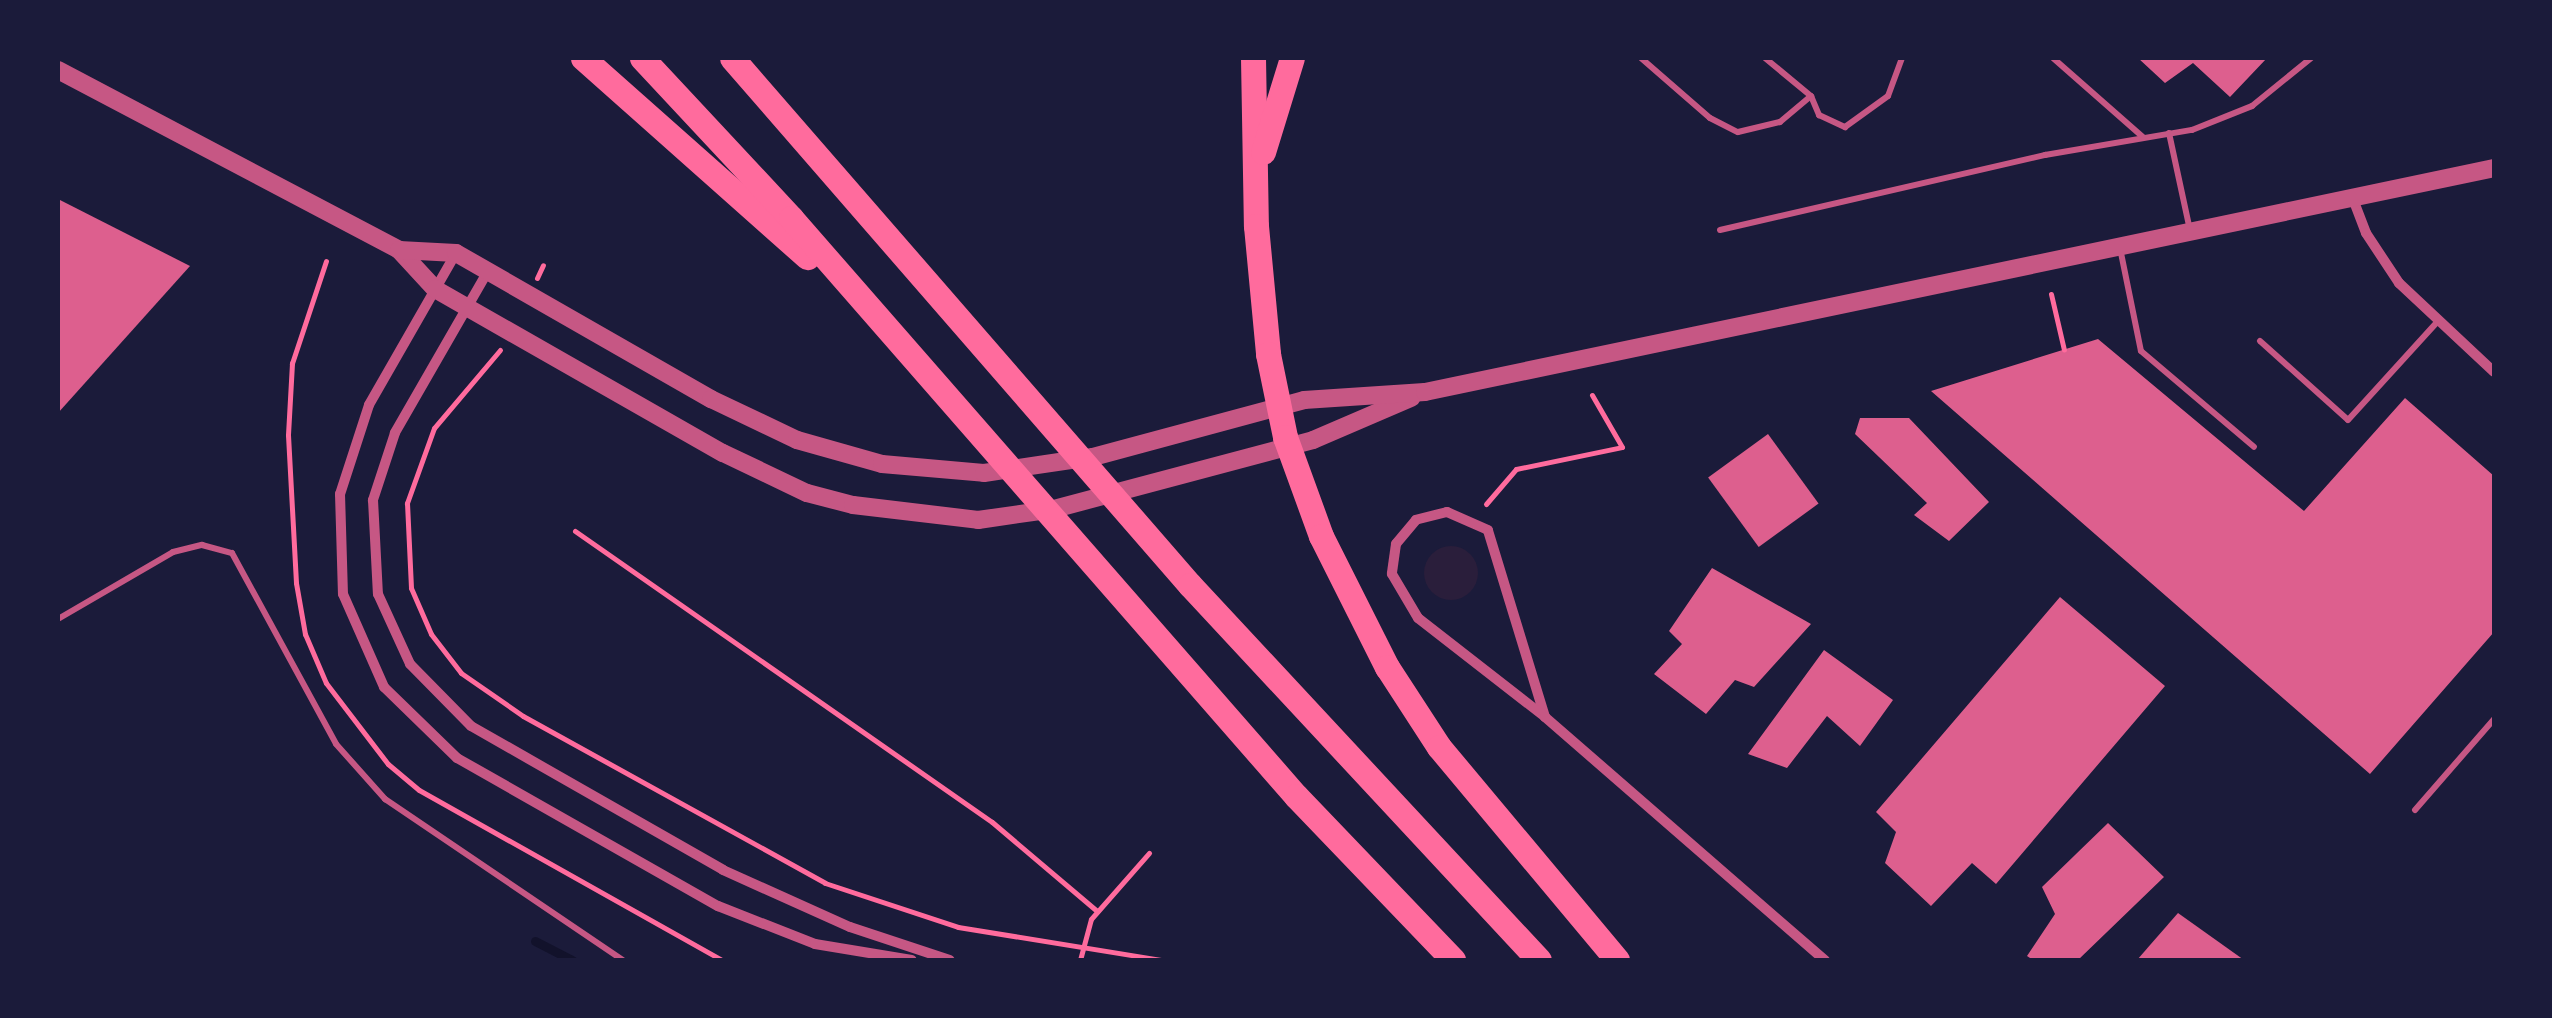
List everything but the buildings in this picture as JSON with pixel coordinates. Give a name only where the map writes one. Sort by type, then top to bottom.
[{"type":"highway","points":[[583,58],[879,322]]},
{"type":"highway","points":[[642,58],[1120,595],[1453,960]]},
{"type":"highway","points":[[732,58],[1190,585],[1539,960]]},
{"type":"highway","points":[[1252,58],[1259,274],[1276,396],[1321,536],[1386,668],[1438,746],[1617,960]]},
{"type":"highway","points":[[1256,176],[1292,58]]},
{"type":"street","points":[[58,70],[400,250],[435,289],[765,475],[852,505],[936,518],[1018,515],[1171,482],[1313,440],[1425,392]]},
{"type":"street","points":[[400,250],[456,254],[757,423],[839,455],[923,471],[1023,470],[1304,400],[1425,392],[2494,168]]},
{"type":"street","points":[[2353,198],[2378,255],[2438,322],[2494,372]]},
{"type":"street","points":[[456,254],[360,424],[337,517],[342,594],[384,686],[457,758],[718,906],[815,944],[912,960]]},
{"type":"street","points":[[488,271],[394,433],[373,500],[378,594],[410,664],[472,726],[723,870],[850,926],[950,960]]},
{"type":"street","points":[[1545,717],[1488,530],[1477,520],[1447,512],[1416,520],[1392,560],[1406,605],[1545,717],[1826,960]]},
{"type":"lane","points":[[1641,58],[1710,118],[1738,132],[1780,122],[1811,96]]},
{"type":"lane","points":[[1765,58],[1811,96],[1819,115],[1845,127],[1888,96],[1902,58]]},
{"type":"lane","points":[[2053,58],[2144,138]]},
{"type":"lane","points":[[1720,230],[2168,134],[2252,106],[2311,58]]},
{"type":"lane","points":[[2168,134],[2191,232]]},
{"type":"lane","points":[[2120,247],[2141,351],[2254,446]]},
{"type":"lane","points":[[2260,342],[2348,420],[2438,322]]},
{"type":"lane","points":[[58,619],[173,552],[202,545],[232,552],[336,744],[385,799],[623,960]]},
{"type":"lane","points":[[2415,810],[2494,719]]},
{"type":"path","points":[[2051,294],[2064,350]]},
{"type":"path","points":[[494,360],[434,428],[412,474],[405,517],[410,588],[430,634],[461,673],[523,716],[825,883],[928,920],[1162,960]]},
{"type":"path","points":[[1486,504],[1516,469],[1622,447],[1592,395]]},
{"type":"path","points":[[575,531],[992,822],[1097,911]]},
{"type":"path","points":[[1080,960],[1097,911],[1149,852]]},
{"type":"shaded area","points":[[1451,546],[1470,554],[1478,573],[1470,592],[1451,600],[1432,592],[1424,573],[1432,554]]},
{"type":"waterway","points":[[535,941],[572,960]]}]
